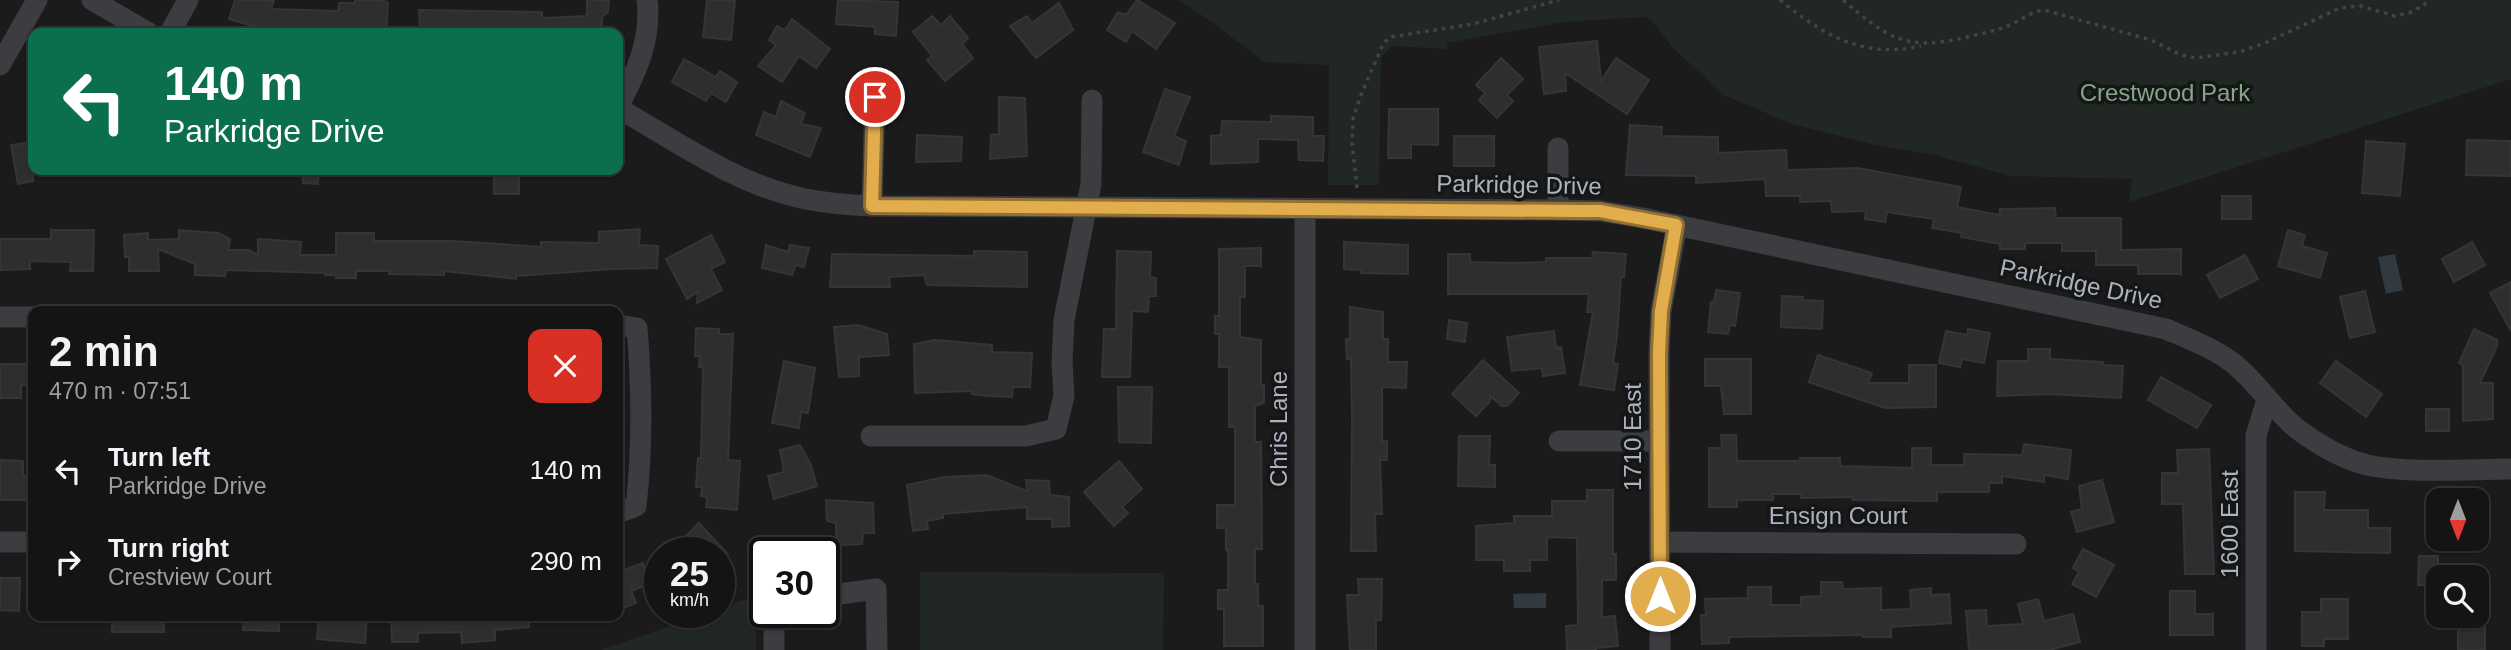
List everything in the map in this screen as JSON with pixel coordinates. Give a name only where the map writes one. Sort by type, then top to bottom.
[{"type":"street","points":[[0,65],[37,0]]},
{"type":"street","points":[[92,0],[140,28]]},
{"type":"street","points":[[173,28],[188,0]]},
{"type":"street","points":[[623,97],[643,55],[648,33],[647,0]]},
{"type":"street","points":[[872,206],[875,97]]},
{"type":"street","points":[[871,436],[1026,436],[1056,429],[1064,396],[1062,362],[1066,309],[1091,184],[1092,100]]},
{"type":"street","name":"Parkridge Drive","points":[[623,110],[722,167],[761,185],[795,197],[832,204],[1600,211],[1676,225],[2166,329],[2205,346],[2234,364],[2297,429],[2335,452],[2366,465],[2405,469],[2511,469]]},
{"type":"street","points":[[1558,148],[1558,210]]},
{"type":"street","name":"Chris Lane","points":[[1305,209],[1305,650]]},
{"type":"street","name":"1710 East","points":[[1660,650],[1661,311],[1676,225]]},
{"type":"street","points":[[0,317],[28,317]]},
{"type":"street","points":[[623,326],[637,328],[642,382],[642,461],[636,506],[623,511]]},
{"type":"street","name":"1600 East","points":[[2256,650],[2256,435],[2267,401]]},
{"type":"street","points":[[1559,441],[1659,441]]},
{"type":"street","points":[[0,542],[28,542]]},
{"type":"street","name":"Ensign Court","points":[[1660,542],[2016,544]]},
{"type":"street","points":[[840,594],[876,589],[877,650]]},
{"type":"street","points":[[774,628],[774,650]]},
{"type":"path","points":[[1357,188],[1352,143],[1353,119],[1364,86],[1383,44],[1390,37],[1473,24],[1559,0]]},
{"type":"path","points":[[1780,0],[1820,31],[1850,43],[1890,51],[1994,31],[2016,23],[2031,13],[2044,10],[2151,40],[2188,57],[2206,58],[2239,52],[2265,43],[2340,8],[2360,6],[2395,16],[2412,12],[2431,0]]},
{"type":"path","points":[[1843,0],[1892,36],[1917,44],[1929,44]]},
{"type":"green space","name":"Crestwood Park","points":[[1178,0],[2511,0],[2511,79],[2129,202],[2132,179],[2011,176],[1934,155],[1871,144],[1795,125],[1725,96],[1673,48],[1651,20],[1645,17],[1564,22],[1447,43],[1447,49],[1392,46],[1381,58],[1379,185],[1328,185],[1329,65],[1264,62]]},
{"type":"green space","points":[[920,572],[1164,573],[1163,650],[920,650]]},
{"type":"green space","points":[[749,598],[749,628],[756,628],[756,650],[601,650],[665,628],[735,628],[735,603]]},
{"type":"shaded area","points":[[2395,254],[2403,290],[2386,294],[2378,257]]},
{"type":"shaded area","points":[[1546,593],[1546,608],[1514,608],[1513,594]]},
{"type":"building","points":[[235,0],[274,0],[271,9],[338,11],[339,3],[355,3],[355,0],[382,0],[388,3],[386,28],[260,28],[229,19]]},
{"type":"building","points":[[587,0],[609,0],[608,12],[602,17],[602,28],[420,28],[419,10],[542,12],[542,18],[587,16]]},
{"type":"building","points":[[707,0],[735,0],[731,40],[703,37]]},
{"type":"building","points":[[838,0],[898,2],[896,36],[875,34],[875,27],[836,24]]},
{"type":"building","points":[[1137,0],[1175,23],[1156,49],[1132,31],[1126,42],[1107,30],[1118,12],[1126,15]]},
{"type":"building","points":[[1059,3],[1073,30],[1036,58],[1010,26],[1027,16],[1032,23]]},
{"type":"building","points":[[932,16],[941,25],[950,16],[968,38],[962,44],[973,58],[945,81],[927,60],[932,56],[913,32]]},
{"type":"building","points":[[792,19],[830,49],[816,68],[799,56],[782,82],[758,66],[776,45],[769,40],[777,26],[785,30]]},
{"type":"building","points":[[1597,41],[1601,81],[1616,58],[1649,80],[1627,114],[1565,73],[1566,91],[1544,94],[1539,47]]},
{"type":"building","points":[[1501,58],[1523,79],[1507,95],[1513,101],[1497,118],[1479,100],[1485,93],[1476,85]]},
{"type":"building","points":[[684,59],[716,77],[720,71],[737,82],[726,102],[711,93],[706,101],[672,82]]},
{"type":"building","points":[[1165,89],[1190,97],[1174,136],[1186,141],[1179,165],[1143,152]]},
{"type":"building","points":[[999,97],[1025,98],[1027,156],[990,159],[991,135],[999,134]]},
{"type":"building","points":[[781,101],[805,113],[801,124],[821,128],[810,157],[756,135],[764,112],[776,117]]},
{"type":"building","points":[[1389,109],[1438,109],[1438,145],[1411,144],[1411,158],[1388,158]]},
{"type":"building","points":[[1271,116],[1313,117],[1313,136],[1324,136],[1323,161],[1299,160],[1298,140],[1258,139],[1258,162],[1211,164],[1211,136],[1221,135],[1222,121],[1271,122]]},
{"type":"building","points":[[1630,125],[1662,127],[1661,136],[1718,137],[1718,153],[1786,150],[1787,170],[1858,168],[1961,187],[1957,207],[2000,215],[2000,209],[2055,208],[2056,218],[2121,218],[2121,250],[2181,249],[2181,274],[2138,274],[2138,265],[2096,265],[2096,251],[2062,251],[2062,243],[2025,243],[2025,249],[2000,249],[2000,244],[1961,237],[1962,233],[1932,228],[1934,219],[1887,212],[1885,222],[1865,219],[1866,211],[1832,212],[1831,201],[1800,202],[1800,196],[1766,196],[1765,179],[1696,183],[1696,176],[1626,175]]},
{"type":"building","points":[[917,135],[962,137],[961,161],[916,162]]},
{"type":"building","points":[[1454,136],[1494,136],[1494,166],[1454,166]]},
{"type":"building","points":[[2467,140],[2511,141],[2511,176],[2466,175]]},
{"type":"building","points":[[2366,141],[2405,144],[2400,196],[2362,193]]},
{"type":"building","points":[[28,143],[28,175],[33,175],[33,181],[18,184],[11,145]]},
{"type":"building","points":[[303,175],[319,175],[318,184],[303,183]]},
{"type":"building","points":[[494,175],[519,175],[519,194],[494,194]]},
{"type":"building","points":[[2222,196],[2251,196],[2251,219],[2222,219]]},
{"type":"building","points":[[640,229],[639,245],[658,246],[657,268],[516,276],[516,279],[444,271],[444,275],[356,271],[356,278],[336,278],[336,275],[325,273],[226,270],[225,276],[195,275],[195,264],[158,249],[159,271],[129,271],[124,235],[148,233],[148,240],[179,239],[179,230],[218,233],[230,239],[228,250],[249,250],[258,255],[258,239],[301,242],[300,255],[336,255],[336,233],[374,233],[374,241],[454,241],[541,247],[541,242],[599,243],[599,232]]},
{"type":"building","points":[[51,230],[94,230],[93,271],[70,271],[71,262],[30,261],[30,269],[0,270],[0,239],[51,239]]},
{"type":"building","points":[[2288,230],[2305,235],[2302,246],[2327,253],[2320,278],[2278,266]]},
{"type":"building","points":[[711,235],[725,262],[711,269],[722,290],[697,303],[698,292],[687,299],[666,259]]},
{"type":"building","points":[[1344,242],[1408,245],[1408,274],[1361,273],[1361,270],[1344,269]]},
{"type":"building","points":[[2472,242],[2485,265],[2454,282],[2442,259]]},
{"type":"building","points":[[766,245],[788,252],[790,245],[809,248],[804,267],[796,265],[792,275],[762,268]]},
{"type":"building","points":[[1261,248],[1261,266],[1245,266],[1245,297],[1240,297],[1240,337],[1261,340],[1261,385],[1264,385],[1264,403],[1255,406],[1255,442],[1261,442],[1262,549],[1255,549],[1255,584],[1258,584],[1258,606],[1263,606],[1263,646],[1224,646],[1224,609],[1218,609],[1218,590],[1228,590],[1228,550],[1226,528],[1217,528],[1217,505],[1235,505],[1235,427],[1229,427],[1229,367],[1219,367],[1219,334],[1215,334],[1215,316],[1219,316],[1219,249]]},
{"type":"building","points":[[974,251],[1027,252],[1027,287],[927,285],[924,275],[889,277],[890,287],[830,287],[832,254],[974,256]]},
{"type":"building","points":[[1117,251],[1151,252],[1150,277],[1156,278],[1156,296],[1149,296],[1148,312],[1132,311],[1130,377],[1102,377],[1104,329],[1116,329]]},
{"type":"building","points":[[1593,252],[1626,254],[1624,277],[1621,277],[1613,363],[1618,364],[1614,390],[1580,385],[1593,312],[1587,312],[1589,294],[1448,294],[1448,254],[1470,254],[1470,262],[1513,263],[1546,262],[1546,258],[1592,258]]},
{"type":"building","points":[[2245,255],[2258,279],[2220,298],[2207,275]]},
{"type":"building","points":[[2511,282],[2511,331],[2490,293]]},
{"type":"building","points":[[1716,290],[1740,293],[1735,326],[1730,325],[1728,334],[1708,332],[1711,302],[1714,303]]},
{"type":"building","points":[[2365,291],[2375,332],[2350,338],[2340,297]]},
{"type":"building","points":[[1782,296],[1823,301],[1822,329],[1781,327]]},
{"type":"building","points":[[1350,307],[1383,312],[1383,339],[1388,339],[1388,362],[1407,362],[1406,388],[1382,387],[1382,441],[1387,441],[1387,460],[1380,460],[1382,514],[1375,514],[1376,551],[1351,551],[1351,359],[1347,359],[1346,339],[1350,339]]},
{"type":"building","points":[[1449,320],[1467,323],[1465,342],[1447,339]]},
{"type":"building","points":[[858,325],[887,334],[889,355],[859,357],[859,376],[839,377],[834,327]]},
{"type":"building","points":[[696,328],[719,329],[719,334],[733,334],[728,460],[740,461],[737,510],[706,507],[707,497],[701,496],[702,487],[696,487],[698,458],[701,458],[703,367],[699,367],[700,356],[695,356]]},
{"type":"building","points":[[1968,329],[1990,333],[1984,363],[1962,359],[1960,367],[1939,363],[1946,331],[1967,335]]},
{"type":"building","points":[[2474,329],[2497,340],[2497,346],[2480,383],[2493,383],[2493,419],[2463,421],[2463,365],[2459,363]]},
{"type":"building","points":[[1554,331],[1556,348],[1561,347],[1565,373],[1543,376],[1542,368],[1512,371],[1507,337]]},
{"type":"building","points":[[935,340],[992,345],[992,352],[1032,353],[1030,387],[1013,387],[1012,397],[972,394],[972,391],[915,393],[914,344]]},
{"type":"building","points":[[2028,349],[2050,349],[2050,359],[2123,366],[2121,398],[2049,394],[1997,396],[1998,361],[2028,361]]},
{"type":"building","points":[[1818,355],[1872,373],[1868,383],[1909,383],[1909,365],[1936,365],[1936,407],[1885,408],[1809,382]]},
{"type":"building","points":[[1705,359],[1751,359],[1751,414],[1724,414],[1721,386],[1705,386]]},
{"type":"building","points":[[1483,360],[1519,393],[1507,406],[1502,406],[1490,396],[1490,401],[1476,416],[1452,394]]},
{"type":"building","points":[[784,361],[815,368],[808,413],[801,412],[799,428],[772,423]]},
{"type":"building","points":[[2336,361],[2382,394],[2366,417],[2320,383]]},
{"type":"building","points":[[0,364],[28,364],[28,385],[21,385],[21,398],[0,398]]},
{"type":"building","points":[[2161,377],[2211,405],[2197,428],[2148,400]]},
{"type":"building","points":[[1118,387],[1152,387],[1151,443],[1119,442]]},
{"type":"building","points":[[2426,409],[2449,409],[2449,431],[2426,431]]},
{"type":"building","points":[[1721,435],[1736,435],[1737,461],[1840,458],[1840,466],[1912,468],[1912,448],[1931,448],[1931,465],[1964,465],[1964,454],[2022,455],[2024,444],[2071,450],[2068,479],[2044,475],[2044,482],[2002,476],[2002,483],[1989,483],[1989,492],[1937,492],[1937,501],[1853,500],[1853,497],[1801,498],[1801,494],[1773,494],[1773,500],[1737,500],[1737,507],[1709,507],[1709,448],[1722,448]]},
{"type":"building","points":[[1459,436],[1490,436],[1489,465],[1495,465],[1495,487],[1458,486]]},
{"type":"building","points":[[800,445],[810,463],[817,486],[774,499],[768,476],[784,472],[780,450]]},
{"type":"building","points":[[2209,449],[2214,574],[2185,574],[2183,504],[2162,504],[2162,473],[2178,473],[2177,450]]},
{"type":"building","points":[[0,460],[23,461],[23,476],[28,476],[28,500],[0,500]]},
{"type":"building","points":[[1119,461],[1142,489],[1122,507],[1128,513],[1114,526],[1084,492]]},
{"type":"building","points":[[986,475],[1027,491],[1026,480],[1049,481],[1050,495],[1069,497],[1069,526],[1052,527],[1052,519],[1027,519],[1027,507],[943,514],[943,518],[927,521],[928,529],[913,531],[907,485],[944,477]]},
{"type":"building","points":[[2102,480],[2114,522],[2077,532],[2071,512],[2082,509],[2079,486]]},
{"type":"building","points":[[1587,490],[1613,490],[1613,554],[1616,554],[1616,580],[1602,580],[1602,617],[1615,616],[1618,646],[1596,650],[1567,650],[1566,626],[1578,625],[1577,538],[1547,537],[1547,560],[1530,560],[1530,571],[1504,571],[1504,560],[1476,560],[1476,526],[1514,523],[1514,516],[1552,516],[1552,501],[1587,501]]},
{"type":"building","points":[[2295,492],[2325,492],[2324,510],[2368,510],[2368,528],[2390,528],[2390,553],[2295,551]]},
{"type":"building","points":[[826,500],[873,503],[874,533],[863,533],[862,544],[840,545],[840,537],[836,537],[836,523],[827,521]]},
{"type":"building","points":[[699,523],[712,537],[685,537]]},
{"type":"building","points":[[2083,549],[2114,565],[2096,597],[2072,584],[2079,572],[2073,568]]},
{"type":"building","points":[[2419,556],[2438,556],[2438,565],[2426,565],[2426,585],[2418,585]]},
{"type":"building","points":[[643,563],[644,586],[631,591],[636,603],[623,608],[623,567],[624,570]]},
{"type":"building","points":[[0,578],[20,578],[19,611],[0,610]]},
{"type":"building","points":[[1358,579],[1382,579],[1381,620],[1376,620],[1376,650],[1350,650],[1347,595],[1359,595]]},
{"type":"building","points":[[1821,582],[1842,582],[1843,589],[1881,588],[1881,610],[1911,609],[1910,590],[1931,588],[1931,595],[1949,594],[1951,623],[1891,627],[1891,637],[1729,637],[1729,643],[1702,644],[1701,615],[1706,615],[1705,599],[1748,598],[1748,587],[1771,587],[1771,605],[1801,605],[1801,597],[1821,596]]},
{"type":"building","points":[[2170,591],[2195,591],[2195,614],[2213,614],[2213,635],[2170,635]]},
{"type":"building","points":[[2038,599],[2044,621],[2073,614],[2080,642],[2049,650],[1969,650],[1966,611],[1986,610],[1987,626],[2023,624],[2018,604]]},
{"type":"building","points":[[2321,599],[2348,599],[2348,639],[2324,639],[2324,646],[2302,646],[2302,612],[2321,612]]},
{"type":"building","points":[[112,621],[164,621],[164,632],[112,632]]},
{"type":"building","points":[[244,621],[279,621],[279,631],[243,630]]},
{"type":"building","points":[[319,621],[367,621],[365,643],[317,639]]},
{"type":"building","points":[[391,621],[529,621],[529,627],[495,630],[495,640],[462,643],[461,632],[418,633],[418,642],[392,642]]},
{"type":"building","points":[[2458,628],[2485,628],[2485,650],[2458,650]]},
{"type":"route","points":[[875,97],[872,206],[1600,211],[1676,225],[1661,311],[1659,353],[1660,596]]}]
